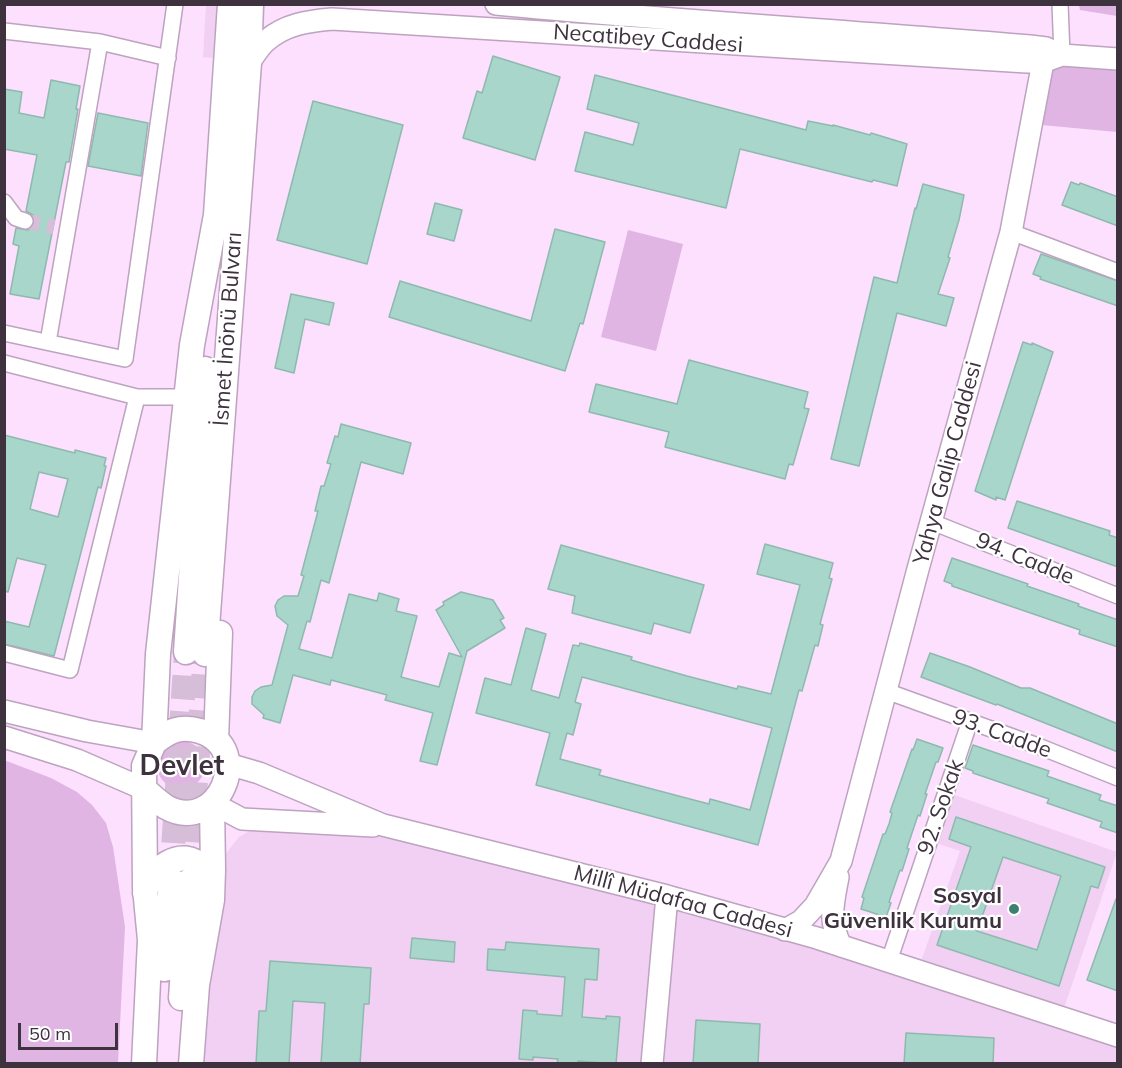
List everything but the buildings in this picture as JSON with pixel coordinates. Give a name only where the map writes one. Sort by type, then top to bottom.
[{"type":"main road","name":"İsmet İnönü Bulvarı","points":[[195,653],[226,217],[230,4]]},
{"type":"main road","name":"İsmet İnönü Bulvarı","points":[[226,217],[249,63],[251,4]]},
{"type":"main road","name":"Necatibey Caddesi","points":[[496,4],[1052,58],[1118,59]]},
{"type":"main road","name":"Necatibey Caddesi","points":[[249,63],[266,41],[284,29],[306,21],[332,19],[655,21]]},
{"type":"main road","name":"Yahya Galip Caddesi","points":[[841,946],[833,931],[832,915],[841,861],[1011,232],[1052,58]]},
{"type":"main road","points":[[144,1064],[150,940],[146,888],[144,766],[154,743],[158,654],[192,345],[226,217]]},
{"type":"main road","points":[[216,740],[218,655],[242,340],[226,217]]},
{"type":"main road","points":[[4,711],[76,729],[154,743]]},
{"type":"main road","points":[[4,737],[77,760],[144,789],[166,807],[178,812],[203,809],[223,791],[228,778],[228,764],[224,751],[216,740],[205,732],[182,728],[163,735],[154,743]]},
{"type":"main road","name":"Millî Müdafaa Caddesi","points":[[228,764],[259,773],[383,825],[667,896],[841,946],[1118,1036]]},
{"type":"main road","points":[[191,1064],[197,985],[212,900],[212,803]]},
{"type":"main road","name":"Millî Müdafaa Caddesi","points":[[212,803],[242,819],[383,825]]},
{"type":"main road","points":[[129,1064],[138,928],[146,888],[163,865],[178,859],[188,859],[197,863],[207,876],[212,900]]},
{"type":"main road","name":"Yahya Galip Caddesi","points":[[785,930],[801,921],[815,906],[841,861]]},
{"type":"main road","points":[[157,1064],[180,880],[176,1064]]},
{"type":"main road","points":[[652,1064],[667,896]]},
{"type":"street","points":[[4,333],[125,359],[175,4]]},
{"type":"street","points":[[1052,58],[1060,4]]},
{"type":"street","points":[[4,31],[100,42],[168,58]]},
{"type":"street","points":[[48,342],[61,228],[100,42]]},
{"type":"street","points":[[4,202],[16,218],[25,221]]},
{"type":"street","points":[[1011,232],[1118,272]]},
{"type":"street","points":[[4,363],[137,397],[187,397]]},
{"type":"street","points":[[4,653],[69,670],[137,397]]},
{"type":"street","name":"94. Cadde","points":[[932,522],[1118,596]]},
{"type":"street","name":"93. Cadde","points":[[886,692],[1038,746],[1118,778]]},
{"type":"street","name":"92. Sokak","points":[[889,961],[970,721]]},
{"type":"shaded area","points":[[206,5],[229,8],[265,5],[262,62],[254,23],[216,20],[213,58],[203,57]]},
{"type":"shaded area","points":[[1079,5],[1117,5],[1117,16],[1080,10]]},
{"type":"shaded area","points":[[1117,59],[1117,132],[1031,124],[1043,62]]},
{"type":"shaded area","points":[[628,230],[683,244],[656,351],[601,337]]},
{"type":"shaded area","points":[[181,741],[198,748],[205,765],[198,782],[181,789],[164,782],[157,765],[164,748]]},
{"type":"shaded area","points":[[4,760],[51,778],[77,792],[92,805],[106,823],[113,847],[125,927],[118,1063],[5,1063]]},
{"type":"shaded area","points":[[946,792],[1117,852],[1061,1017],[1117,1036],[1117,1063],[204,1064],[213,942],[213,870],[239,837],[253,829],[358,826],[918,970],[960,851],[930,841]]},
{"type":"tunnel","points":[[25,221],[54,227]]},
{"type":"tunnel","points":[[171,879],[186,652]]},
{"type":"tunnel","points":[[189,878],[205,654]]},
{"type":"place","name":"Sosyal Güvenlik Kurumu","points":[[1014,909]]},
{"type":"district","name":"Devlet","points":[[182,767]]}]
